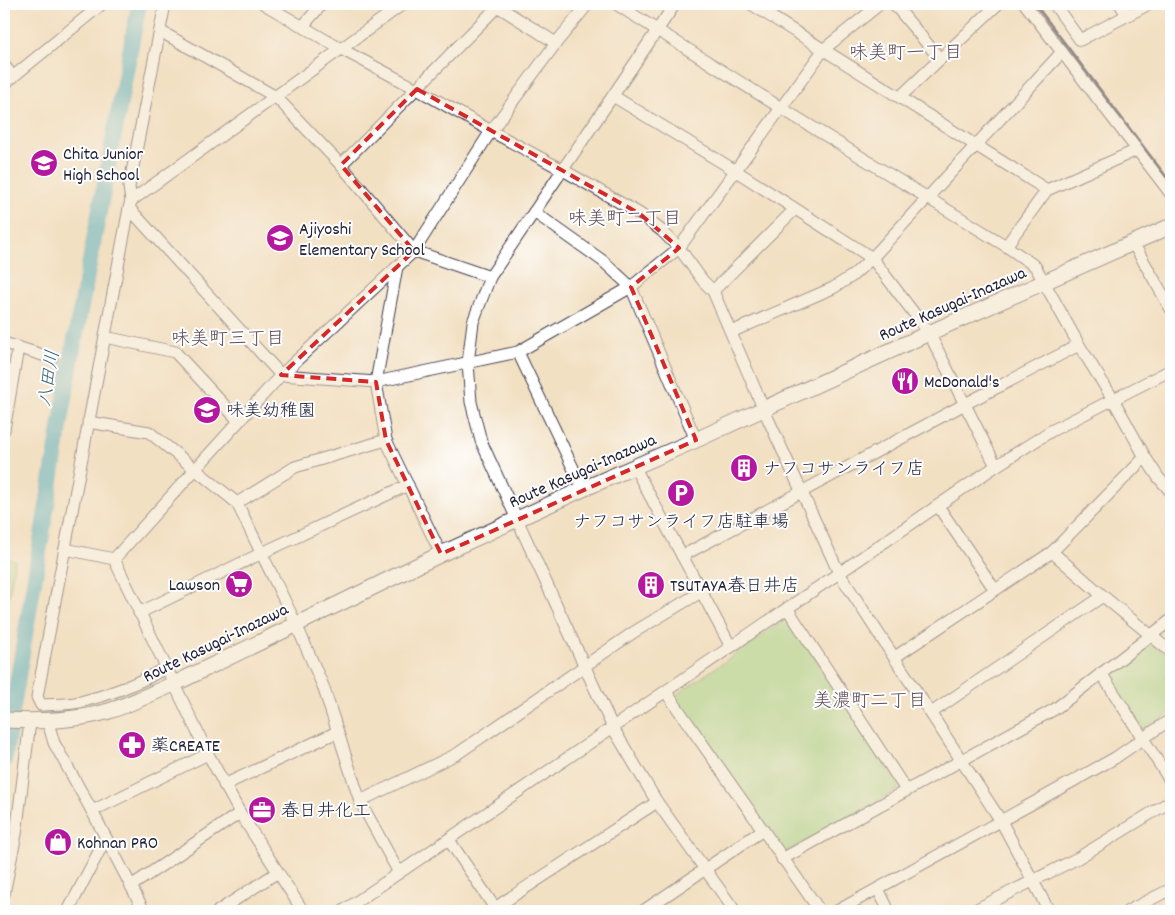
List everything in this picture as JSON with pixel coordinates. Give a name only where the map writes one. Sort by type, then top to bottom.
[{"type":"main road","name":"Route Kasugai-Inazawa","points":[[4,720],[26,721],[83,717],[109,711],[134,702],[517,519],[764,410],[929,333],[1171,226]]},
{"type":"street","points":[[4,65],[8,80],[102,4]]},
{"type":"street","points":[[165,4],[129,187],[130,205],[37,697],[41,705],[78,703],[120,690],[166,668]]},
{"type":"street","points":[[264,4],[341,49],[417,89],[640,214],[662,231],[679,248],[703,281],[713,291],[764,410],[839,573],[1001,821],[1049,911]]},
{"type":"street","points":[[303,26],[322,4]]},
{"type":"street","points":[[130,205],[403,4]]},
{"type":"street","points":[[114,559],[281,375],[414,251],[491,131],[556,43],[588,4]]},
{"type":"street","points":[[616,4],[1006,246],[1035,266],[1145,457],[1171,492]]},
{"type":"street","points":[[675,4],[490,277],[473,322],[468,363],[471,402],[481,441],[613,728],[658,802],[735,911]]},
{"type":"street","points":[[751,4],[765,8],[824,49],[1047,190]]},
{"type":"street","points":[[130,205],[281,375],[376,382],[518,352],[630,287],[679,248],[824,49],[880,4]]},
{"type":"street","points":[[894,4],[940,59]]},
{"type":"street","points":[[900,97],[998,4]]},
{"type":"street","points":[[1025,4],[1171,194]]},
{"type":"street","points":[[1054,4],[1080,40],[1149,4]]},
{"type":"street","points":[[1120,4],[1127,15]]},
{"type":"street","points":[[341,166],[496,5],[556,43]]},
{"type":"street","points":[[160,31],[276,96],[341,166],[414,251],[490,277]]},
{"type":"street","points":[[731,332],[832,288],[852,276],[872,258],[1062,52]]},
{"type":"street","points":[[612,96],[736,171],[872,258],[929,333],[996,466]]},
{"type":"street","points":[[1006,246],[1047,190],[1137,150]]},
{"type":"street","points":[[713,291],[795,209]]},
{"type":"street","points":[[534,212],[603,261],[630,287],[696,440]]},
{"type":"street","points":[[1133,243],[1171,309]]},
{"type":"street","points":[[397,267],[376,382],[386,440],[441,554]]},
{"type":"street","points":[[105,337],[175,352],[239,421]]},
{"type":"street","points":[[4,343],[52,358]]},
{"type":"street","points":[[682,556],[1079,345]]},
{"type":"street","points":[[4,430],[18,348]]},
{"type":"street","points":[[518,352],[583,489]]},
{"type":"street","points":[[344,911],[996,466],[1051,431],[1171,370]]},
{"type":"street","points":[[88,422],[149,432],[237,502],[296,624],[323,686],[360,801],[399,874]]},
{"type":"street","points":[[237,502],[295,467],[386,440]]},
{"type":"street","points":[[895,657],[1052,552],[1145,457]]},
{"type":"street","points":[[634,466],[731,647]]},
{"type":"street","points":[[139,613],[408,485]]},
{"type":"street","points":[[938,506],[995,590]]},
{"type":"street","points":[[65,549],[114,559]]},
{"type":"street","points":[[1052,552],[1171,652]]},
{"type":"street","points":[[114,559],[224,785],[303,911]]},
{"type":"street","points":[[360,801],[457,754],[634,632],[701,592]]},
{"type":"street","points":[[931,714],[1103,596]]},
{"type":"street","points":[[787,608],[906,790]]},
{"type":"street","points":[[782,858],[1055,709],[1171,620]]},
{"type":"street","points":[[1101,673],[1171,782]]},
{"type":"street","points":[[666,692],[820,911]]},
{"type":"street","points":[[837,911],[1115,758],[1171,718]]},
{"type":"street","points":[[49,720],[54,743],[144,911]]},
{"type":"street","points":[[4,894],[16,834],[26,721]]},
{"type":"street","points":[[224,785],[337,732]]},
{"type":"street","points":[[92,811],[208,754]]},
{"type":"street","points":[[973,911],[1078,858],[1171,801]]},
{"type":"street","points":[[449,840],[494,910],[658,802]]},
{"type":"street","points":[[131,886],[240,813]]},
{"type":"street","points":[[643,911],[763,830]]},
{"type":"street","points":[[68,911],[106,838]]},
{"type":"street","points":[[218,911],[278,872]]},
{"type":"street","points":[[878,889],[889,911]]},
{"type":"street","points":[[1128,911],[1171,890]]},
{"type":"highlighted area","points":[[417,89],[640,214],[679,248],[631,287],[696,440],[441,554],[386,440],[376,382],[281,375],[414,251],[341,165]]},
{"type":"green space","points":[[4,558],[15,560],[9,596],[4,604]]},
{"type":"green space","points":[[786,619],[790,620],[899,786],[898,790],[786,852],[782,851],[675,698],[676,695]]},
{"type":"green space","points":[[1148,643],[1152,643],[1171,659],[1171,712],[1147,730],[1143,730],[1108,677],[1109,672]]},
{"type":"waterway","name":"八田川","points":[[4,761],[74,344],[139,4]]},
{"type":"railway","points":[[1035,4],[1171,183]]},
{"type":"place","name":"Chita Junior High School","points":[[44,163]]},
{"type":"place","name":"Ajiyoshi Elementary School","points":[[280,238]]},
{"type":"place","name":"McDonald's","points":[[905,381]]},
{"type":"place","name":"味美幼稚園","points":[[207,410]]},
{"type":"place","name":"ナフコサンライフ店","points":[[744,468]]},
{"type":"place","name":"ナフコサンライフ店駐車場","points":[[681,493]]},
{"type":"place","name":"Lawson","points":[[239,584]]},
{"type":"place","name":"TSUTAYA春日井店","points":[[651,585]]},
{"type":"place","name":"薬CREATE","points":[[132,745]]},
{"type":"place","name":"春日井化工","points":[[262,810]]},
{"type":"place","name":"Kohnan PRO","points":[[58,842]]},
{"type":"district","name":"味美町一丁目","points":[[906,51]]},
{"type":"district","name":"味美町二丁目","points":[[625,217]]},
{"type":"district","name":"味美町三丁目","points":[[228,337]]},
{"type":"district","name":"美濃町二丁目","points":[[870,699]]}]
